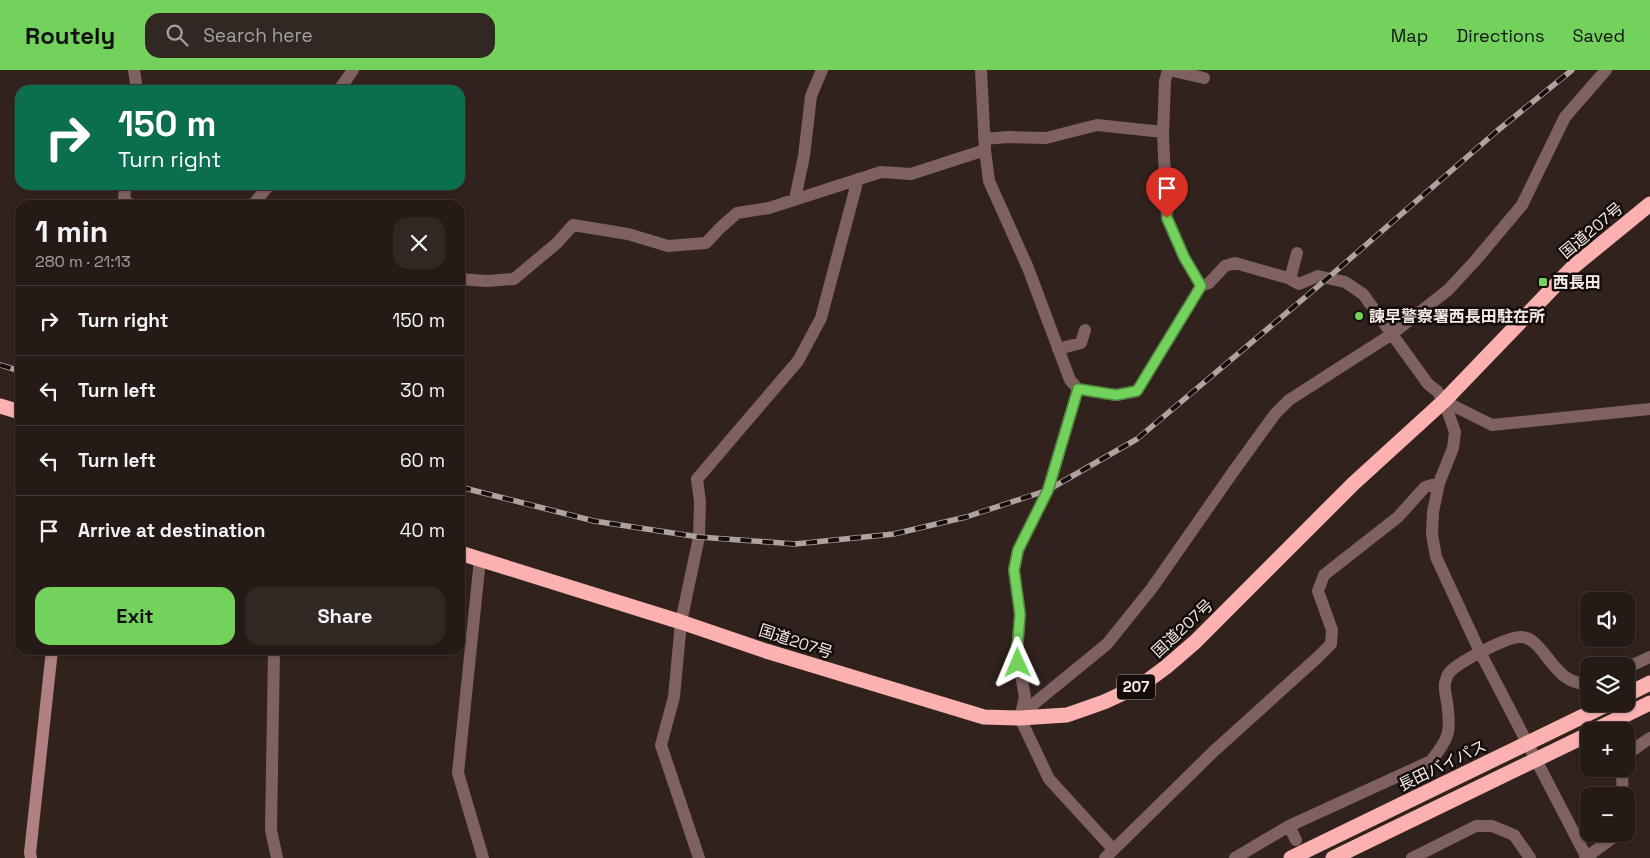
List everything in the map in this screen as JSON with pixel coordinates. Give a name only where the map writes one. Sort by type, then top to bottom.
[{"type":"highway","name":"国道207号","points":[[465,554],[681,622],[766,651],[975,715],[1020,718],[1067,715],[1095,706],[1143,684],[1195,642],[1353,484],[1444,401],[1573,267],[1650,204]]},
{"type":"highway","points":[[0,406],[15,410]]},
{"type":"highway","points":[[1635,690],[1650,683]]},
{"type":"highway","points":[[1611,722],[1650,703]]},
{"type":"highway","name":"長田バイパス","points":[[1291,858],[1592,712]]},
{"type":"highway","points":[[1333,858],[1580,738]]},
{"type":"street","points":[[134,70],[136,85]]},
{"type":"street","points":[[342,85],[353,70]]},
{"type":"street","points":[[795,199],[804,156],[811,96],[822,70]]},
{"type":"street","points":[[982,70],[985,145],[989,181],[1028,268],[1070,380],[1078,389],[1116,395],[1137,391],[1201,286],[1209,283],[1225,266],[1235,263],[1290,279],[1299,284],[1318,276],[1345,282],[1363,294],[1407,357],[1444,401],[1455,432],[1453,448],[1439,483],[1434,512],[1432,534],[1436,557],[1480,652],[1529,743],[1587,858],[1608,842]]},
{"type":"street","points":[[1201,286],[1184,257],[1167,218],[1163,132],[1165,81],[1168,70],[1204,78]]},
{"type":"street","points":[[1020,718],[1036,702],[1107,644],[1152,588],[1232,472],[1282,407],[1289,400],[1392,334],[1448,290],[1475,261],[1522,205],[1565,117],[1606,70]]},
{"type":"street","points":[[465,279],[486,281],[514,278],[557,243],[573,225],[628,234],[668,246],[706,244],[737,213],[769,208],[881,172],[911,174],[1008,137],[1046,138],[1097,125],[1163,132]]},
{"type":"street","points":[[699,858],[661,745],[674,697],[681,622],[699,538],[700,502],[697,479],[798,361],[821,318],[858,179]]},
{"type":"street","points":[[1290,279],[1297,253]]},
{"type":"street","points":[[1058,349],[1081,343],[1085,330]]},
{"type":"street","points":[[1078,389],[1048,490],[1018,550],[1014,570],[1020,614],[1017,652],[1025,697],[1020,718],[1049,779],[1109,854],[1213,752],[1331,644],[1332,630],[1318,591],[1324,575],[1398,517],[1425,487],[1439,483]]},
{"type":"street","points":[[1444,401],[1492,424],[1650,409]]},
{"type":"street","points":[[480,559],[458,773],[483,858]]},
{"type":"street","points":[[1235,858],[1289,826],[1430,761],[1444,744],[1450,725],[1445,685],[1449,673],[1480,652],[1511,638],[1523,637],[1532,641],[1566,679],[1580,684]]},
{"type":"street","points":[[31,858],[51,655]]},
{"type":"street","points":[[274,655],[271,830],[277,858]]},
{"type":"street","points":[[1635,664],[1650,657]]},
{"type":"street","points":[[1635,748],[1650,738]]},
{"type":"street","points":[[1289,826],[1296,840]]},
{"type":"street","points":[[1412,858],[1476,826],[1492,826],[1514,835],[1530,858]]},
{"type":"railway","points":[[465,488],[594,521],[699,537],[795,544],[894,534],[966,517],[1048,490],[1137,439],[1329,277],[1497,131],[1572,70]]},
{"type":"railway","points":[[0,365],[15,370]]},
{"type":"place","name":"西長田","points":[[1543,282]]},
{"type":"place","name":"諫早警察署西長田駐在所","points":[[1359,316]]},
{"type":"route","points":[[1018,663],[1020,614],[1014,570],[1018,550],[1048,490],[1078,389],[1116,395],[1137,391],[1201,286],[1184,257],[1167,218]]}]
